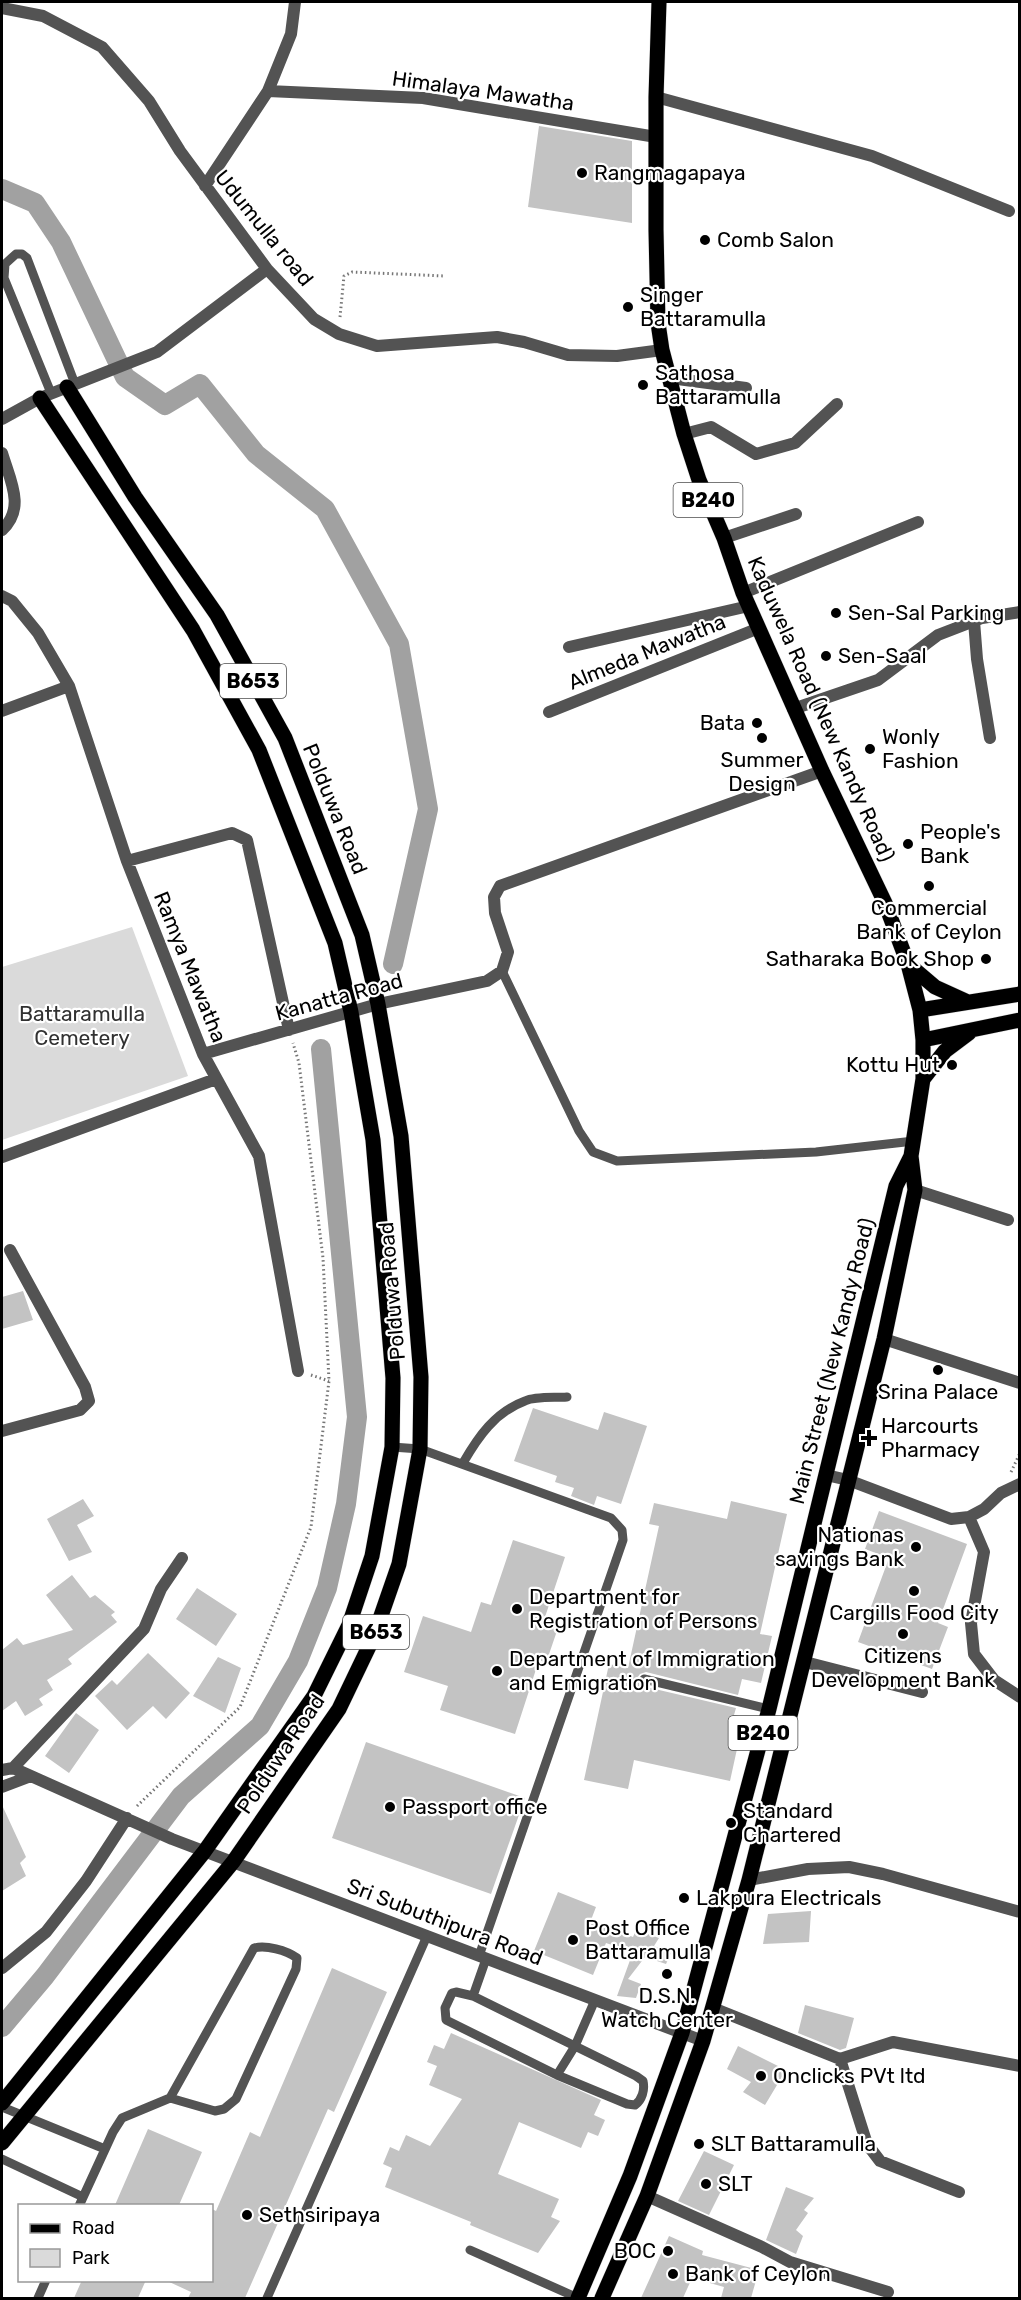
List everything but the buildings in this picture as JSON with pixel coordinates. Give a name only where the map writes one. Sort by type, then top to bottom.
[{"type":"main road","name":"Kaduwela Road (New Kandy Road)","points":[[659,2],[656,137],[658,323],[662,350],[684,434],[699,480],[724,538],[746,600],[793,709],[885,903],[908,964],[920,1010],[923,1040]]},
{"type":"main road","name":"Polduwa Road","points":[[2,2143],[232,1862],[339,1709],[374,1636],[399,1564],[420,1449],[421,1377],[401,1136],[378,1004],[362,935],[285,738],[217,615],[135,497],[71,386]]},
{"type":"main road","name":"Polduwa Road","points":[[2,2105],[204,1851],[314,1696],[349,1625],[372,1556],[392,1447],[393,1378],[373,1140],[351,1012],[335,943],[259,750],[194,630],[46,395]]},
{"type":"main road","points":[[908,964],[935,987],[969,1002]]},
{"type":"main road","points":[[920,1010],[1020,994]]},
{"type":"main road","points":[[923,1040],[1020,1020]]},
{"type":"main road","points":[[923,1079],[945,1051],[974,1029]]},
{"type":"main road","name":"Main Street (New Kandy Road)","points":[[578,2298],[630,2176],[682,2033],[769,1709],[896,1186],[911,1156],[923,1079],[923,1040]]},
{"type":"main road","name":"Main Street (New Kandy Road)","points":[[602,2298],[647,2196],[703,2041],[749,1880],[884,1339],[915,1190],[911,1156]]},
{"type":"street","points":[[205,186],[268,91],[291,34],[295,2]]},
{"type":"street","name":"Udumulla road","points":[[2,8],[43,16],[102,47],[149,101],[205,186],[267,269],[314,319],[339,334],[377,346],[497,337],[568,355],[617,356],[662,350]]},
{"type":"street","name":"Himalaya Mawatha","points":[[268,91],[423,98],[656,137]]},
{"type":"street","points":[[656,97],[872,156],[1009,211]]},
{"type":"street","points":[[2,418],[46,395],[158,352],[267,269]]},
{"type":"street","points":[[670,378],[746,388]]},
{"type":"street","points":[[684,434],[711,427],[756,454],[795,443],[837,404]]},
{"type":"street","points":[[2,453],[16,501],[10,522],[2,530]]},
{"type":"street","points":[[724,538],[796,514]]},
{"type":"street","points":[[569,647],[746,600],[918,522]]},
{"type":"street","name":"Ramya Mawatha","points":[[2,596],[12,601],[38,633],[69,686],[127,861],[202,1054],[259,1156],[298,1371]]},
{"type":"street","points":[[793,709],[878,680],[938,635],[974,621],[1020,612]]},
{"type":"street","points":[[974,621],[977,659],[990,738]]},
{"type":"street","name":"Almeda Mawatha","points":[[549,712],[759,628]]},
{"type":"street","points":[[2,711],[69,686]]},
{"type":"street","points":[[502,971],[508,952],[495,913],[494,897],[500,886],[822,771]]},
{"type":"street","points":[[127,861],[232,833],[247,840],[289,1030]]},
{"type":"street","name":"Kanatta Road","points":[[202,1054],[378,1004],[487,981],[502,971]]},
{"type":"street","points":[[2,1157],[216,1079]]},
{"type":"street","points":[[915,1190],[1008,1220]]},
{"type":"street","points":[[2,1431],[80,1410],[88,1401],[85,1387],[10,1250]]},
{"type":"street","points":[[884,1339],[1020,1383]]},
{"type":"street","points":[[826,1475],[848,1480],[951,1519],[969,1517],[984,1509],[1001,1493],[1020,1484]]},
{"type":"street","points":[[969,1517],[984,1552],[971,1623],[974,1654],[994,1680],[1020,1697]]},
{"type":"street","points":[[7,1769],[144,1629],[161,1589],[182,1558]]},
{"type":"street","points":[[805,1662],[922,1692]]},
{"type":"street","name":"Sri Subuthipura Road","points":[[7,1769],[31,1776],[172,1839],[703,2041]]},
{"type":"street","points":[[2,1788],[31,1776]]},
{"type":"street","points":[[2,1968],[46,1932],[86,1881],[127,1818]]},
{"type":"street","points":[[749,1880],[808,1869],[849,1868],[883,1874],[1020,1912]]},
{"type":"street","points":[[713,2008],[840,2059],[893,2042],[1020,2066]]},
{"type":"street","points":[[840,2059],[867,2144],[880,2161],[959,2192]]},
{"type":"street","points":[[647,2196],[762,2247],[790,2262],[888,2292]]},
{"type":"lane","points":[[46,395],[4,278],[5,264],[16,254],[22,254],[27,258],[71,386]]},
{"type":"lane","points":[[502,971],[579,1131],[593,1152],[617,1161],[816,1152],[914,1141]]},
{"type":"lane","points":[[463,1463],[476,1441],[499,1415],[526,1400],[567,1397]]},
{"type":"lane","points":[[392,1447],[420,1449],[463,1463],[611,1518],[622,1530],[623,1540],[483,1958],[473,1996]]},
{"type":"lane","points":[[644,1679],[769,1709]]},
{"type":"lane","points":[[267,2298],[427,1936]]},
{"type":"lane","points":[[2,2159],[81,2201],[122,2118],[170,2098],[254,1948],[262,1946],[292,1954],[297,1958],[296,1970],[236,2099],[224,2109],[215,2111],[170,2098]]},
{"type":"lane","points":[[452,1993],[473,1996],[575,2046],[643,2082],[644,2088],[639,2102],[635,2105],[627,2104],[556,2075],[446,2020],[444,2008],[452,1993]]},
{"type":"lane","points":[[556,2075],[575,2046],[595,2000]]},
{"type":"lane","points":[[2,2105],[105,2149]]},
{"type":"lane","points":[[470,2250],[578,2298]]},
{"type":"lane","points":[[38,2298],[45,2282]]},
{"type":"path","points":[[339,334],[344,276],[352,272],[445,276]]},
{"type":"path","points":[[127,1818],[240,1707],[311,1527],[329,1381],[323,1258],[299,1063],[289,1030]]},
{"type":"green space","name":"Battaramulla Cemetery","points":[[132,927],[188,1076],[2,1140],[2,967]]},
{"type":"waterway","points":[[2,189],[35,203],[61,242],[125,377],[165,405],[200,384],[256,454],[325,509],[399,644],[428,809],[393,964]]},
{"type":"waterway","points":[[2,2027],[45,1976],[181,1796],[260,1726],[298,1661],[327,1588],[346,1504],[357,1417],[321,1049]]},
{"type":"place","name":"Rangmagapaya","points":[[582,173]]},
{"type":"place","name":"Comb Salon","points":[[705,240]]},
{"type":"place","name":"Singer Battaramulla","points":[[628,307]]},
{"type":"place","name":"Sathosa Battaramulla","points":[[643,385]]},
{"type":"place","name":"Sen-Sal Parking","points":[[836,613]]},
{"type":"place","name":"Sen-Saal","points":[[826,656]]},
{"type":"place","name":"Bata","points":[[757,723]]},
{"type":"place","name":"Summer Design","points":[[762,738]]},
{"type":"place","name":"Wonly Fashion","points":[[870,749]]},
{"type":"place","name":"People's Bank","points":[[908,844]]},
{"type":"place","name":"Commercial Bank of Ceylon","points":[[929,886]]},
{"type":"place","name":"Satharaka Book Shop","points":[[986,959]]},
{"type":"place","name":"Kottu Hut","points":[[952,1065]]},
{"type":"place","name":"Srina Palace","points":[[938,1370]]},
{"type":"place","name":"Harcourts Pharmacy","points":[[869,1438]]},
{"type":"place","name":"Nationas savings Bank","points":[[916,1547]]},
{"type":"place","name":"Cargills Food City","points":[[914,1591]]},
{"type":"place","name":"Department for Registration of Persons","points":[[517,1609]]},
{"type":"place","name":"Citizens Development Bank","points":[[903,1634]]},
{"type":"place","name":"Department of Immigration and Emigration","points":[[497,1671]]},
{"type":"place","name":"Passport office","points":[[390,1807]]},
{"type":"place","name":"Standard Chartered","points":[[731,1823]]},
{"type":"place","name":"Lakpura Electricals","points":[[684,1898]]},
{"type":"place","name":"Post Office Battaramulla","points":[[573,1940]]},
{"type":"place","name":"D.S.N. Watch Center","points":[[667,1974]]},
{"type":"place","name":"Onclicks PVt ltd","points":[[761,2076]]},
{"type":"place","name":"SLT Battaramulla","points":[[699,2144]]},
{"type":"place","name":"SLT","points":[[706,2184]]},
{"type":"place","name":"Sethsiripaya","points":[[247,2215]]},
{"type":"place","name":"BOC","points":[[668,2251]]},
{"type":"place","name":"Bank of Ceylon","points":[[673,2274]]}]
